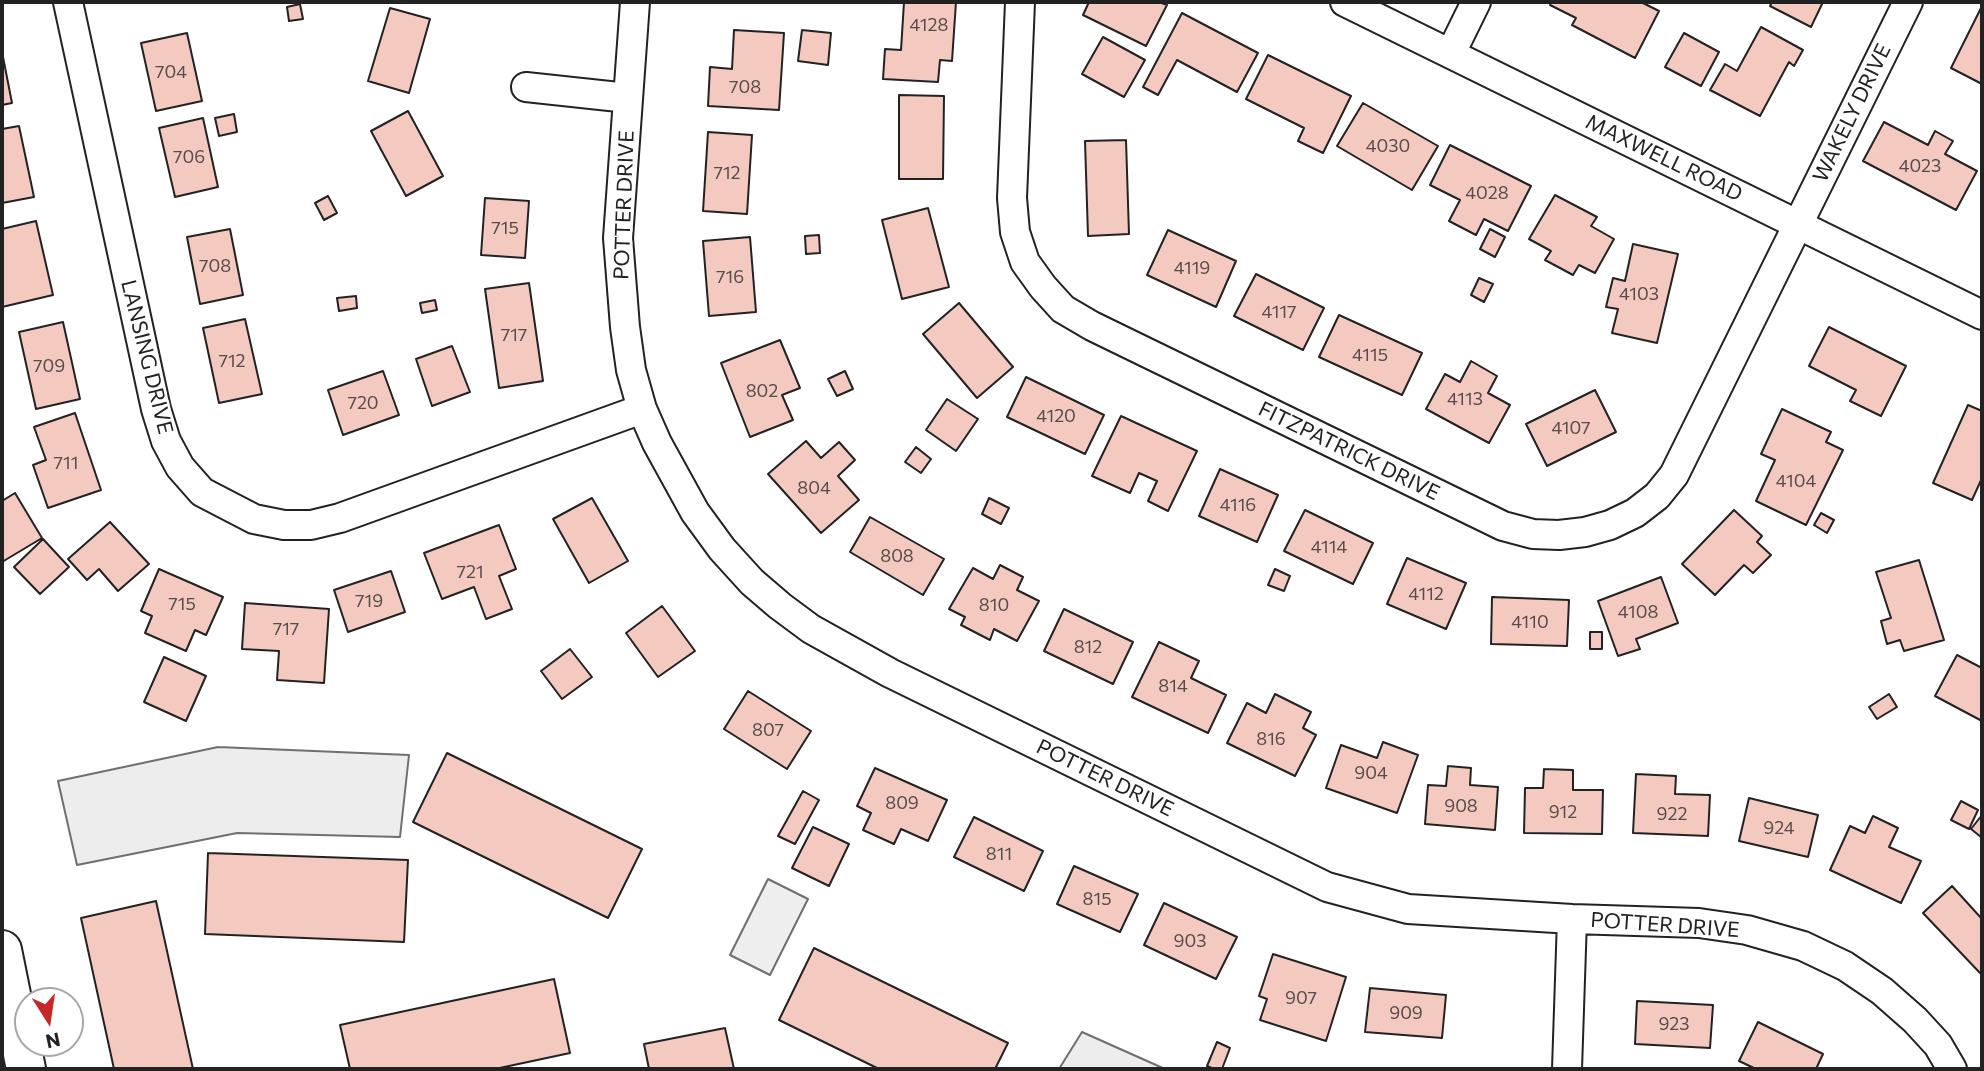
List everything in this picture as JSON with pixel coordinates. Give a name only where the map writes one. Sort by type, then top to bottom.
[{"type":"main road","points":[[2,950],[26,1069]]},
{"type":"street","name":"LANSING DRIVE","points":[[68,2],[156,409],[166,441],[180,467],[202,492],[254,519],[284,525],[311,525],[340,518],[642,409]]},
{"type":"street","name":"POTTER DRIVE","points":[[635,2],[618,238],[631,370],[642,409],[695,512],[722,550],[752,582],[780,606],[849,652],[1327,887],[1408,909],[1572,919],[1699,923],[1747,930],[1803,946],[1845,966],[1882,991],[1931,1037],[1952,1069]]},
{"type":"street","name":"FITZPATRICK DRIVE","points":[[1020,2],[1012,198],[1015,232],[1025,262],[1043,288],[1063,309],[1117,338],[1503,526],[1533,534],[1559,536],[1585,532],[1610,525],[1635,513],[1657,496],[1674,475],[1797,224]]},
{"type":"street","name":"MAXWELL ROAD","points":[[1345,2],[1982,315]]},
{"type":"street","points":[[1451,53],[1476,2]]},
{"type":"street","name":"WAKELY DRIVE","points":[[1797,224],[1908,2]]},
{"type":"street","points":[[526,87],[628,97]]},
{"type":"street","points":[[1567,1069],[1572,919]]},
{"type":"shaded area","points":[[218,747],[409,755],[400,837],[237,833],[77,865],[58,781]]},
{"type":"shaded area","points":[[768,879],[808,899],[770,975],[730,955]]},
{"type":"shaded area","points":[[1082,1032],[1165,1069],[1059,1069]]},
{"type":"building","points":[[904,2],[956,2],[952,61],[940,60],[938,82],[883,79],[885,49],[901,50]]},
{"type":"building","points":[[1089,2],[1159,2],[1167,5],[1146,46],[1083,15]]},
{"type":"building","points":[[1552,2],[1641,2],[1659,11],[1635,58],[1572,25],[1576,18],[1550,5]]},
{"type":"building","points":[[1772,2],[1823,2],[1811,27],[1770,6]]},
{"type":"building","points":[[300,4],[303,19],[289,21],[287,7]]},
{"type":"building","points":[[1982,6],[1982,84],[1951,68]]},
{"type":"building","points":[[390,8],[430,19],[409,93],[368,81]]},
{"type":"building","points":[[1182,13],[1258,53],[1237,92],[1177,60],[1158,95],[1143,87]]},
{"type":"building","points":[[1761,27],[1803,50],[1794,66],[1789,62],[1760,116],[1710,90],[1725,64],[1737,71]]},
{"type":"building","points":[[734,30],[784,33],[779,110],[708,106],[710,67],[732,69]]},
{"type":"building","points":[[802,30],[831,33],[828,65],[798,61]]},
{"type":"building","points":[[187,33],[202,101],[156,111],[141,43]]},
{"type":"building","points":[[1684,33],[1719,52],[1701,86],[1665,67]]},
{"type":"building","points":[[1103,37],[1145,60],[1124,97],[1082,74]]},
{"type":"building","points":[[2,52],[12,103],[2,105]]},
{"type":"building","points":[[1268,55],[1351,96],[1323,153],[1298,141],[1304,128],[1246,99]]},
{"type":"building","points":[[899,95],[944,96],[943,179],[899,179]]},
{"type":"building","points":[[1363,103],[1438,146],[1412,190],[1337,146]]},
{"type":"building","points":[[408,111],[443,176],[406,196],[371,131]]},
{"type":"building","points":[[234,114],[237,132],[219,136],[215,118]]},
{"type":"building","points":[[203,118],[218,187],[175,197],[159,128]]},
{"type":"building","points":[[1884,122],[1928,145],[1935,131],[1953,141],[1945,154],[1977,171],[1956,210],[1863,161]]},
{"type":"building","points":[[19,126],[34,197],[2,203],[2,129]]},
{"type":"building","points":[[708,132],[752,135],[747,214],[703,211]]},
{"type":"building","points":[[1126,140],[1129,234],[1088,236],[1085,141]]},
{"type":"building","points":[[1450,145],[1531,186],[1508,231],[1484,219],[1476,235],[1449,221],[1460,200],[1430,185]]},
{"type":"building","points":[[1555,195],[1597,217],[1591,226],[1614,239],[1595,273],[1579,265],[1573,275],[1545,260],[1551,251],[1529,239]]},
{"type":"building","points":[[328,196],[337,213],[324,220],[315,203]]},
{"type":"building","points":[[485,198],[529,201],[525,258],[481,255]]},
{"type":"building","points":[[928,208],[949,287],[902,299],[882,220]]},
{"type":"building","points":[[36,221],[53,295],[2,307],[2,229]]},
{"type":"building","points":[[230,229],[243,295],[200,304],[187,237]]},
{"type":"building","points":[[1490,229],[1505,237],[1495,257],[1480,249]]},
{"type":"building","points":[[1168,230],[1236,261],[1216,307],[1147,275]]},
{"type":"building","points":[[819,235],[820,253],[806,254],[805,236]]},
{"type":"building","points":[[750,237],[756,312],[709,316],[703,241]]},
{"type":"building","points":[[1633,244],[1678,254],[1657,343],[1612,333],[1618,309],[1606,307],[1613,278],[1625,281]]},
{"type":"building","points":[[1256,274],[1324,308],[1303,350],[1234,316]]},
{"type":"building","points":[[1479,278],[1493,284],[1484,302],[1471,295]]},
{"type":"building","points":[[529,283],[543,381],[499,388],[485,289]]},
{"type":"building","points":[[356,296],[357,308],[339,311],[337,298]]},
{"type":"building","points":[[435,300],[437,310],[422,313],[420,303]]},
{"type":"building","points":[[959,303],[1013,367],[977,398],[923,334]]},
{"type":"building","points":[[1339,315],[1422,353],[1402,395],[1319,357]]},
{"type":"building","points":[[245,319],[262,394],[219,403],[203,328]]},
{"type":"building","points":[[63,322],[80,399],[36,409],[19,332]]},
{"type":"building","points":[[1829,327],[1906,366],[1881,416],[1850,401],[1856,390],[1809,366]]},
{"type":"building","points":[[780,340],[800,388],[782,395],[793,420],[750,437],[721,363]]},
{"type":"building","points":[[452,346],[470,392],[432,406],[416,359]]},
{"type":"building","points":[[1471,361],[1497,376],[1488,393],[1510,405],[1489,443],[1426,409],[1445,374],[1460,382]]},
{"type":"building","points":[[383,371],[399,415],[343,435],[328,390]]},
{"type":"building","points":[[845,371],[853,389],[837,396],[828,379]]},
{"type":"building","points":[[1026,377],[1104,415],[1085,454],[1007,417]]},
{"type":"building","points":[[1595,390],[1616,432],[1547,466],[1526,424]]},
{"type":"building","points":[[947,399],[978,419],[956,451],[926,430]]},
{"type":"building","points":[[1968,405],[1982,411],[1982,478],[1972,500],[1933,483]]},
{"type":"building","points":[[1782,409],[1831,432],[1826,442],[1843,450],[1806,525],[1756,501],[1775,460],[1761,454]]},
{"type":"building","points":[[75,413],[101,490],[48,508],[33,465],[46,460],[34,427]]},
{"type":"building","points":[[1121,416],[1197,451],[1168,511],[1148,501],[1157,481],[1139,473],[1130,493],[1092,476]]},
{"type":"building","points":[[806,441],[821,458],[839,442],[855,460],[838,476],[859,500],[821,533],[768,474]]},
{"type":"building","points":[[916,447],[931,459],[921,473],[905,462]]},
{"type":"building","points":[[1220,469],[1278,495],[1257,542],[1199,516]]},
{"type":"building","points":[[15,493],[42,538],[2,562],[2,501]]},
{"type":"building","points":[[592,498],[628,561],[589,583],[553,519]]},
{"type":"building","points":[[989,498],[1009,508],[1001,524],[982,514]]},
{"type":"building","points":[[1305,510],[1373,543],[1353,584],[1284,551]]},
{"type":"building","points":[[1734,510],[1762,536],[1757,542],[1771,555],[1753,573],[1744,565],[1715,595],[1682,564]]},
{"type":"building","points":[[1821,513],[1834,520],[1827,533],[1814,525]]},
{"type":"building","points":[[870,517],[944,559],[923,595],[850,552]]},
{"type":"building","points":[[110,522],[149,564],[118,591],[99,569],[87,580],[68,559]]},
{"type":"building","points":[[499,525],[516,569],[499,576],[512,609],[486,619],[474,587],[442,599],[424,553]]},
{"type":"building","points":[[43,539],[69,567],[40,594],[14,567]]},
{"type":"building","points":[[1407,558],[1466,583],[1446,629],[1387,604]]},
{"type":"building","points":[[1919,560],[1944,640],[1904,651],[1900,640],[1887,644],[1881,621],[1891,618],[1876,572]]},
{"type":"building","points":[[1000,565],[1023,577],[1017,590],[1039,601],[1017,641],[994,629],[990,640],[961,625],[965,617],[949,609],[973,568],[993,579]]},
{"type":"building","points":[[159,569],[223,597],[206,635],[195,630],[186,651],[145,633],[152,616],[141,611]]},
{"type":"building","points":[[1275,569],[1290,576],[1284,591],[1268,585]]},
{"type":"building","points":[[391,571],[405,612],[348,632],[334,590]]},
{"type":"building","points":[[1661,577],[1678,623],[1636,639],[1640,649],[1618,656],[1598,601]]},
{"type":"building","points":[[1492,597],[1569,600],[1567,646],[1491,644]]},
{"type":"building","points":[[245,603],[329,609],[324,683],[277,680],[279,651],[242,649]]},
{"type":"building","points":[[662,606],[695,651],[658,677],[626,633]]},
{"type":"building","points":[[1064,609],[1133,642],[1113,684],[1044,651]]},
{"type":"building","points":[[1590,632],[1602,632],[1602,649],[1590,649]]},
{"type":"building","points":[[1159,642],[1199,661],[1191,678],[1226,695],[1208,733],[1132,697]]},
{"type":"building","points":[[570,649],[592,677],[562,699],[541,671]]},
{"type":"building","points":[[1957,655],[1982,668],[1982,721],[1935,696]]},
{"type":"building","points":[[164,657],[206,676],[186,721],[144,702]]},
{"type":"building","points":[[748,691],[811,731],[787,769],[724,729]]},
{"type":"building","points":[[1275,694],[1311,712],[1303,728],[1316,735],[1295,776],[1227,743],[1247,703],[1266,713]]},
{"type":"building","points":[[1889,694],[1897,707],[1877,719],[1869,707]]},
{"type":"building","points":[[1383,742],[1418,755],[1397,813],[1326,788],[1341,745],[1377,758]]},
{"type":"building","points":[[447,753],[642,849],[608,918],[413,822]]},
{"type":"building","points":[[1448,766],[1471,768],[1470,785],[1498,787],[1495,830],[1425,824],[1428,785],[1446,786]]},
{"type":"building","points":[[875,768],[947,800],[928,841],[901,829],[894,844],[863,830],[871,813],[857,806]]},
{"type":"building","points":[[1544,769],[1573,770],[1573,790],[1603,790],[1602,834],[1524,833],[1525,788],[1543,788]]},
{"type":"building","points":[[1636,774],[1676,776],[1675,794],[1710,795],[1708,836],[1633,833]]},
{"type":"building","points":[[803,791],[819,800],[795,844],[778,836]]},
{"type":"building","points":[[1749,798],[1818,815],[1808,857],[1739,841]]},
{"type":"building","points":[[1961,801],[1978,810],[1969,829],[1951,820]]},
{"type":"building","points":[[1982,815],[1982,835],[1981,837],[1971,829]]},
{"type":"building","points":[[1873,816],[1898,828],[1889,847],[1921,861],[1901,903],[1830,870],[1850,826],[1865,833]]},
{"type":"building","points":[[974,817],[1043,851],[1024,891],[954,857]]},
{"type":"building","points":[[813,827],[849,844],[829,886],[792,868]]},
{"type":"building","points":[[208,853],[408,860],[404,942],[205,934]]},
{"type":"building","points":[[1074,866],[1138,894],[1120,932],[1057,904]]},
{"type":"building","points":[[1952,886],[1982,919],[1980,973],[1923,913]]},
{"type":"building","points":[[156,901],[193,1069],[114,1069],[81,918]]},
{"type":"building","points":[[1164,903],[1237,937],[1216,979],[1144,945]]},
{"type":"building","points":[[814,948],[1008,1043],[995,1069],[879,1069],[779,1020]]},
{"type":"building","points":[[1273,954],[1346,977],[1326,1041],[1260,1020],[1267,999],[1259,996]]},
{"type":"building","points":[[554,979],[570,1053],[495,1069],[350,1069],[340,1025]]},
{"type":"building","points":[[1370,988],[1446,995],[1442,1038],[1365,1032]]},
{"type":"building","points":[[1637,1001],[1713,1005],[1710,1048],[1635,1044]]},
{"type":"building","points":[[1758,1022],[1823,1054],[1816,1069],[1756,1069],[1739,1061]]},
{"type":"building","points":[[725,1028],[734,1069],[649,1069],[644,1044]]},
{"type":"building","points":[[1217,1042],[1230,1048],[1222,1069],[1207,1066]]}]
